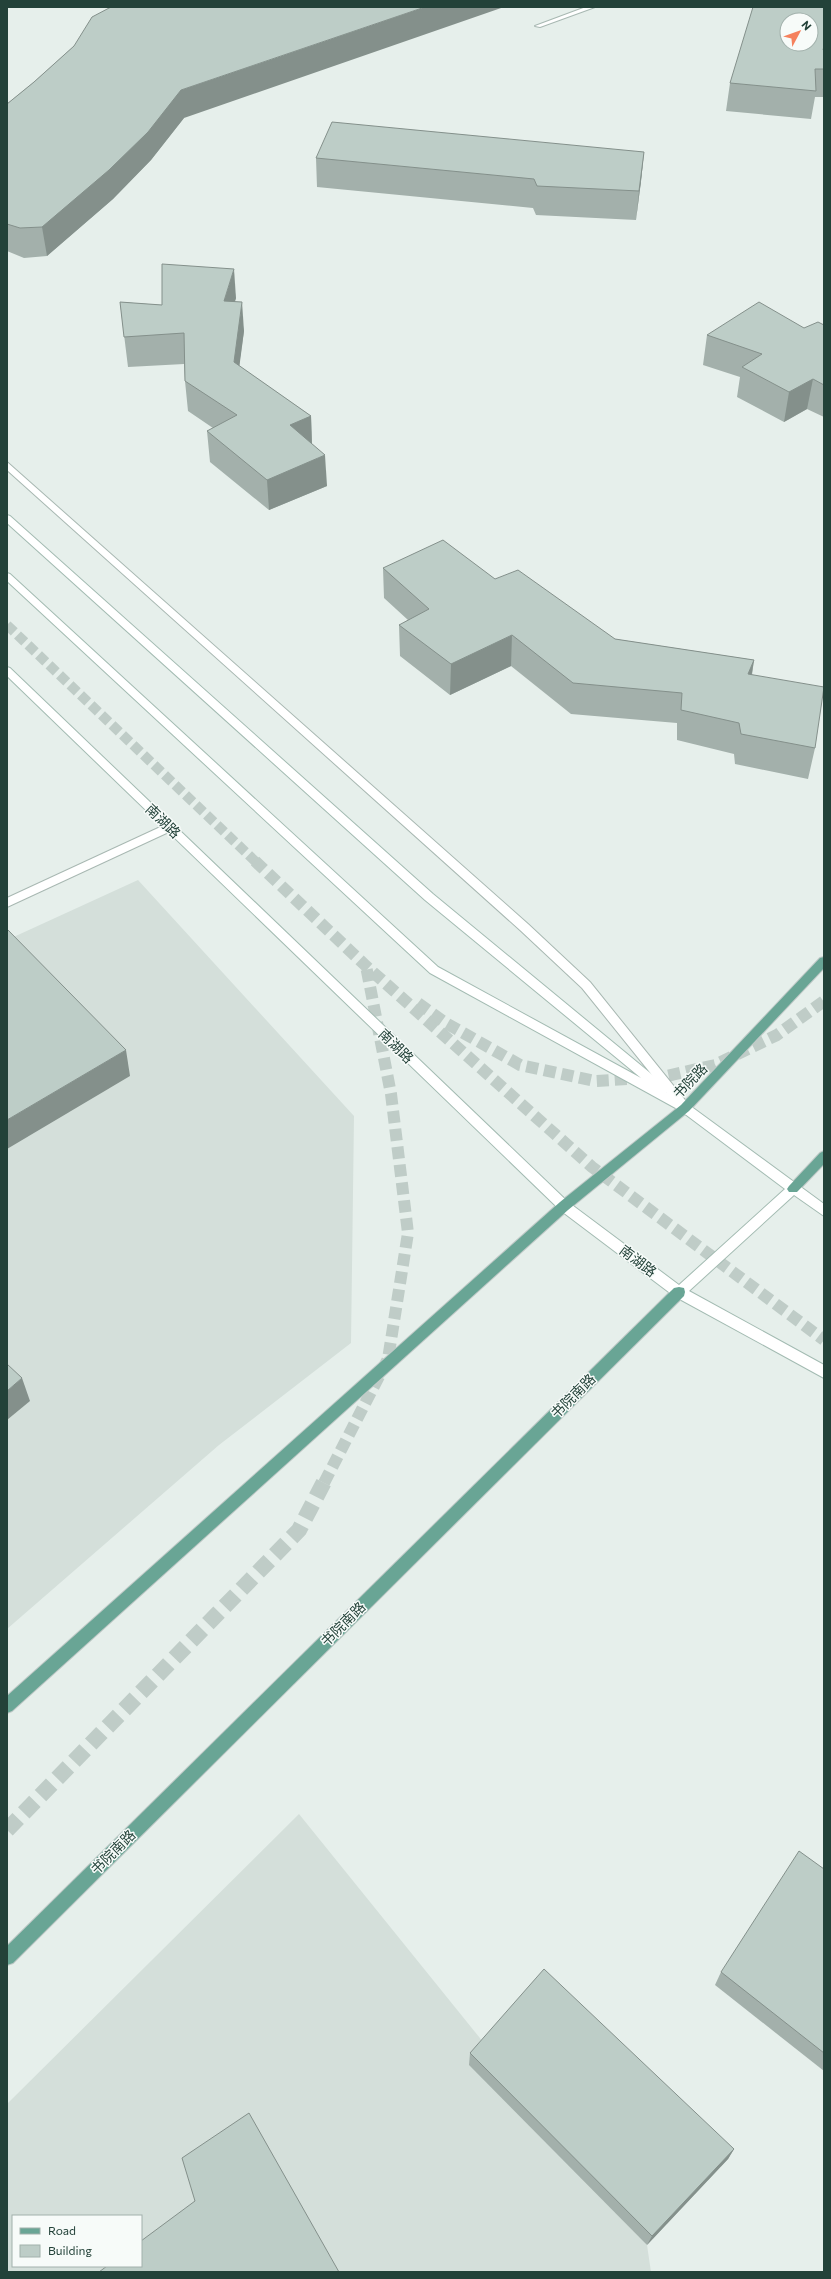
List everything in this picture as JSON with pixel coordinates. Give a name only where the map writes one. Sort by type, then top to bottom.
[{"type":"main road","points":[[538,26],[592,7]]},
{"type":"main road","points":[[7,465],[524,927],[586,985],[685,1108]]},
{"type":"main road","points":[[7,518],[429,897],[685,1108],[793,1189],[824,1210]]},
{"type":"main road","points":[[7,576],[434,970],[685,1108]]},
{"type":"main road","name":"南湖路","points":[[7,670],[564,1206],[678,1292],[824,1372]]},
{"type":"main road","points":[[7,903],[169,827]]},
{"type":"main road","name":"书院路","points":[[564,1206],[685,1108],[824,961]]},
{"type":"main road","points":[[678,1292],[793,1189],[824,1156]]},
{"type":"main road","points":[[7,1706],[564,1206]]},
{"type":"main road","name":"书院南路","points":[[7,1957],[678,1292]]},
{"type":"shaded area","points":[[138,880],[354,1116],[351,1343],[219,1445],[7,1629],[7,940]]},
{"type":"shaded area","points":[[299,1814],[647,2245],[651,2272],[7,2272],[7,2104]]},
{"type":"building","points":[[111,7],[425,7],[181,90],[148,132],[109,170],[42,227],[20,228],[7,224],[7,104],[74,46],[92,17]]},
{"type":"building","points":[[753,7],[824,7],[824,69],[815,69],[816,91],[730,83]]},
{"type":"building","points":[[332,122],[644,152],[639,191],[537,186],[534,179],[316,158]]},
{"type":"building","points":[[162,264],[234,269],[224,301],[242,302],[234,362],[311,416],[290,425],[325,455],[267,480],[207,431],[237,415],[185,381],[184,333],[124,337],[120,302],[162,305]]},
{"type":"building","points":[[759,302],[804,328],[818,322],[824,325],[824,385],[813,379],[789,392],[742,367],[762,354],[707,335]]},
{"type":"building","points":[[443,540],[495,579],[518,570],[615,639],[754,660],[748,674],[824,687],[815,748],[741,734],[739,723],[681,710],[682,693],[573,683],[512,635],[451,664],[399,625],[429,609],[383,568]]},
{"type":"building","points":[[7,929],[126,1050],[7,1120]]},
{"type":"building","points":[[7,1364],[22,1378],[7,1391]]},
{"type":"building","points":[[799,1851],[824,1869],[824,2053],[721,1972]]},
{"type":"building","points":[[544,1969],[734,2149],[652,2236],[470,2053]]},
{"type":"building","points":[[249,2113],[339,2272],[99,2272],[106,2267],[142,2267],[142,2240],[195,2201],[182,2158]]},
{"type":"tunnel","points":[[7,625],[256,862]]},
{"type":"tunnel","points":[[255,861],[366,966]]},
{"type":"tunnel","points":[[324,1483],[388,1359],[408,1233],[391,1094],[366,966]]},
{"type":"tunnel","points":[[366,966],[592,1167],[824,1340]]},
{"type":"tunnel","points":[[418,1003],[444,1022],[520,1065],[595,1081],[662,1077],[715,1065],[777,1035],[824,1001]]},
{"type":"tunnel","points":[[7,1830],[299,1530],[324,1482]]}]
